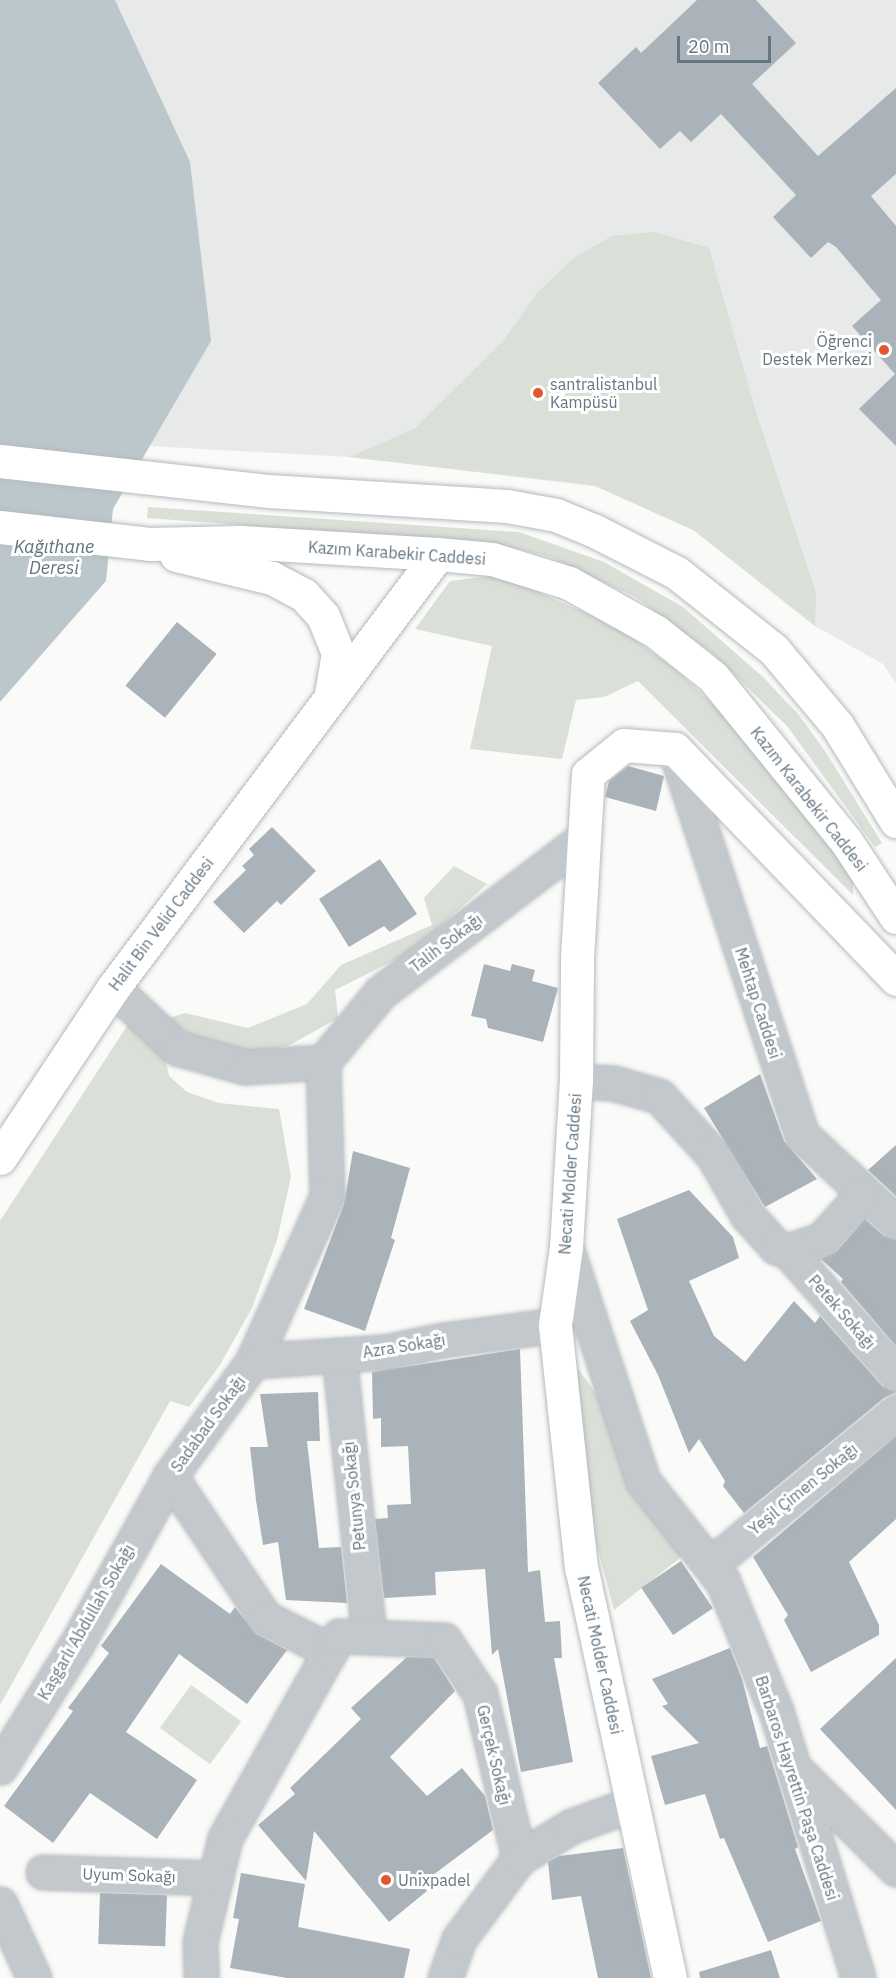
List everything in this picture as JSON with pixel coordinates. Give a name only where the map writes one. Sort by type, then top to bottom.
[{"type":"main road","points":[[0,461],[179,482],[507,506],[556,515],[637,550],[714,600],[781,658],[837,724],[896,821]]},
{"type":"main road","name":"Kazım Karabekir Caddesi","points":[[0,527],[149,544],[241,542],[438,554],[492,559],[537,571],[623,610],[681,650],[713,677],[832,823],[896,917]]},
{"type":"main road","name":"Halit Bin Velid Caddesi","points":[[149,544],[185,558],[272,578],[304,595],[323,616],[338,653],[330,696]]},
{"type":"main road","name":"Halit Bin Velid Caddesi","points":[[0,1158],[113,988],[438,554]]},
{"type":"main road","name":"Necati Molder Caddesi","points":[[670,1978],[581,1568],[555,1325],[566,1247],[576,1081],[577,958],[588,774],[624,746],[675,749]]},
{"type":"main road","points":[[675,749],[896,979]]},
{"type":"street","name":"Mehtap Caddesi","points":[[675,749],[802,1135],[863,1194],[896,1222]]},
{"type":"street","name":"Talih Sokağı","points":[[323,1062],[380,993],[584,838]]},
{"type":"street","points":[[113,988],[177,1048],[244,1067],[323,1062]]},
{"type":"street","name":"Sadabad Sokağı","points":[[323,1062],[327,1196],[253,1361],[170,1476],[265,1617],[330,1651]]},
{"type":"street","name":"Petek Sokağı","points":[[576,1081],[613,1083],[659,1096],[713,1155],[748,1216],[776,1246],[788,1251],[896,1374]]},
{"type":"street","points":[[788,1251],[822,1239],[863,1194]]},
{"type":"street","name":"Barbaros Hayrettin Paşa Caddesi","points":[[566,1247],[643,1481],[710,1565],[731,1603],[776,1711],[858,1978]]},
{"type":"street","name":"Azra Sokağı","points":[[253,1361],[385,1352],[443,1340],[555,1325]]},
{"type":"street","name":"Petunya Sokağı","points":[[339,1355],[369,1637]]},
{"type":"street","name":"Yeşil Çimen Sokağı","points":[[710,1565],[896,1412]]},
{"type":"street","name":"Kaşgarlı Abdullah Sokağı","points":[[0,1767],[76,1645],[170,1476]]},
{"type":"street","name":"Gerçek Sokağı","points":[[330,1651],[339,1636],[444,1640],[480,1694],[519,1858]]},
{"type":"street","points":[[201,1978],[200,1941],[225,1838],[330,1651]]},
{"type":"street","points":[[793,1766],[896,1869]]},
{"type":"street","points":[[444,1978],[459,1939],[519,1858],[572,1826],[632,1804]]},
{"type":"street","name":"Uyum Sokağı","points":[[43,1872],[216,1878]]},
{"type":"street","points":[[0,1904],[34,1978]]},
{"type":"shaded area","name":"santralistanbul Kampüsü","points":[[115,0],[896,0],[896,683],[883,664],[815,626],[688,526],[599,487],[349,457],[149,446],[211,340]]},
{"type":"shaded area","points":[[655,232],[709,248],[756,412],[816,593],[815,626],[695,531],[593,485],[349,457],[414,429],[503,341],[539,291],[574,258],[612,236]]},
{"type":"shaded area","points":[[148,507],[519,532],[604,562],[683,607],[763,677],[799,715],[827,754],[882,843],[875,847],[787,726],[711,652],[637,598],[550,557],[498,544],[147,518]]},
{"type":"shaded area","points":[[500,575],[617,627],[675,669],[730,720],[798,802],[853,880],[853,895],[638,681],[604,697],[576,700],[562,759],[470,749],[492,646],[415,629],[450,581]]},
{"type":"shaded area","points":[[454,866],[487,884],[413,951],[335,990],[338,1018],[290,1045],[248,1055],[194,1037],[166,1019],[185,1013],[248,1028],[307,1004],[341,965],[432,925],[424,898]]},
{"type":"shaded area","points":[[129,1023],[163,1046],[169,1076],[187,1092],[219,1103],[279,1109],[291,1177],[277,1240],[252,1308],[220,1365],[189,1407],[170,1401],[0,1705],[0,1221]]},
{"type":"shaded area","points":[[576,1366],[619,1425],[689,1551],[614,1610],[589,1516]]},
{"type":"shaded area","points":[[191,1685],[241,1721],[210,1764],[160,1728]]},
{"type":"water","name":"Kağıthane Deresi","points":[[0,0],[115,0],[190,162],[211,341],[113,509],[106,581],[0,702]]},
{"type":"building","points":[[697,0],[756,0],[796,43],[752,84],[818,156],[896,88],[896,174],[871,196],[896,226],[896,446],[859,409],[895,374],[852,326],[881,300],[836,247],[828,242],[811,258],[773,217],[796,195],[721,114],[691,142],[680,131],[660,149],[598,83],[636,47],[641,53]]},
{"type":"building","points":[[177,622],[217,654],[165,718],[125,686]]},
{"type":"building","points":[[628,766],[664,776],[656,811],[605,797],[609,781]]},
{"type":"building","points":[[272,827],[316,871],[281,905],[277,901],[244,933],[213,902],[246,870],[242,866],[254,855],[249,849]]},
{"type":"building","points":[[380,859],[417,914],[390,932],[384,926],[349,947],[319,899]]},
{"type":"building","points":[[484,964],[510,971],[512,964],[535,970],[532,981],[558,988],[543,1042],[488,1028],[486,1019],[471,1016]]},
{"type":"building","points":[[760,1074],[784,1141],[817,1179],[765,1207],[704,1108]]},
{"type":"building","points":[[896,1145],[896,1196],[868,1170]]},
{"type":"building","points":[[353,1151],[410,1168],[391,1238],[395,1240],[365,1331],[304,1309],[344,1204]]},
{"type":"building","points":[[689,1190],[733,1237],[739,1258],[689,1281],[714,1336],[745,1362],[794,1301],[815,1323],[820,1316],[882,1386],[896,1392],[884,1398],[744,1513],[723,1486],[725,1481],[699,1439],[689,1453],[658,1375],[630,1321],[648,1310],[617,1219]]},
{"type":"building","points":[[865,1219],[884,1236],[896,1240],[896,1346],[841,1282],[843,1279],[821,1259],[836,1252]]},
{"type":"building","points":[[520,1349],[528,1572],[540,1570],[545,1622],[560,1621],[562,1658],[554,1658],[573,1762],[521,1772],[498,1649],[492,1655],[485,1569],[435,1572],[436,1595],[384,1598],[375,1519],[388,1518],[387,1505],[411,1504],[408,1446],[381,1447],[381,1418],[373,1419],[372,1372]]},
{"type":"building","points":[[318,1392],[320,1441],[307,1441],[319,1548],[341,1547],[347,1603],[286,1600],[278,1542],[263,1545],[256,1500],[250,1447],[268,1447],[260,1394]]},
{"type":"building","points":[[896,1436],[896,1519],[849,1562],[879,1625],[879,1635],[811,1672],[784,1620],[788,1615],[753,1557]]},
{"type":"building","points":[[681,1561],[713,1608],[673,1635],[641,1588]]},
{"type":"building","points":[[161,1564],[230,1614],[235,1607],[256,1634],[287,1650],[247,1704],[179,1654],[126,1732],[197,1780],[157,1839],[90,1793],[53,1843],[4,1806],[73,1711],[68,1708],[109,1653],[101,1646]]},
{"type":"building","points":[[730,1648],[742,1679],[760,1748],[767,1746],[798,1847],[795,1849],[821,1921],[768,1942],[724,1838],[720,1839],[705,1794],[665,1805],[651,1756],[699,1743],[662,1706],[668,1704],[652,1679]]},
{"type":"building","points":[[407,1657],[434,1658],[455,1691],[390,1757],[427,1796],[462,1768],[485,1796],[493,1830],[421,1884],[427,1891],[389,1922],[314,1831],[306,1881],[258,1825],[295,1794],[290,1788],[361,1719],[351,1708]]},
{"type":"building","points":[[896,1658],[896,1810],[820,1729]]},
{"type":"building","points":[[623,1848],[651,1978],[598,1978],[581,1896],[552,1900],[548,1862],[559,1856]]},
{"type":"building","points":[[241,1873],[305,1884],[298,1927],[410,1949],[404,1978],[287,1978],[230,1968],[239,1919],[233,1918]]},
{"type":"building","points":[[100,1893],[167,1895],[165,1946],[98,1944]]},
{"type":"building","points":[[771,1950],[780,1978],[700,1978],[699,1972]]},
{"type":"place","name":"Öğrenci Destek Merkezi","points":[[884,350]]},
{"type":"place","name":"santralistanbul Kampüsü","points":[[538,393]]},
{"type":"place","name":"Unixpadel","points":[[386,1880]]}]
